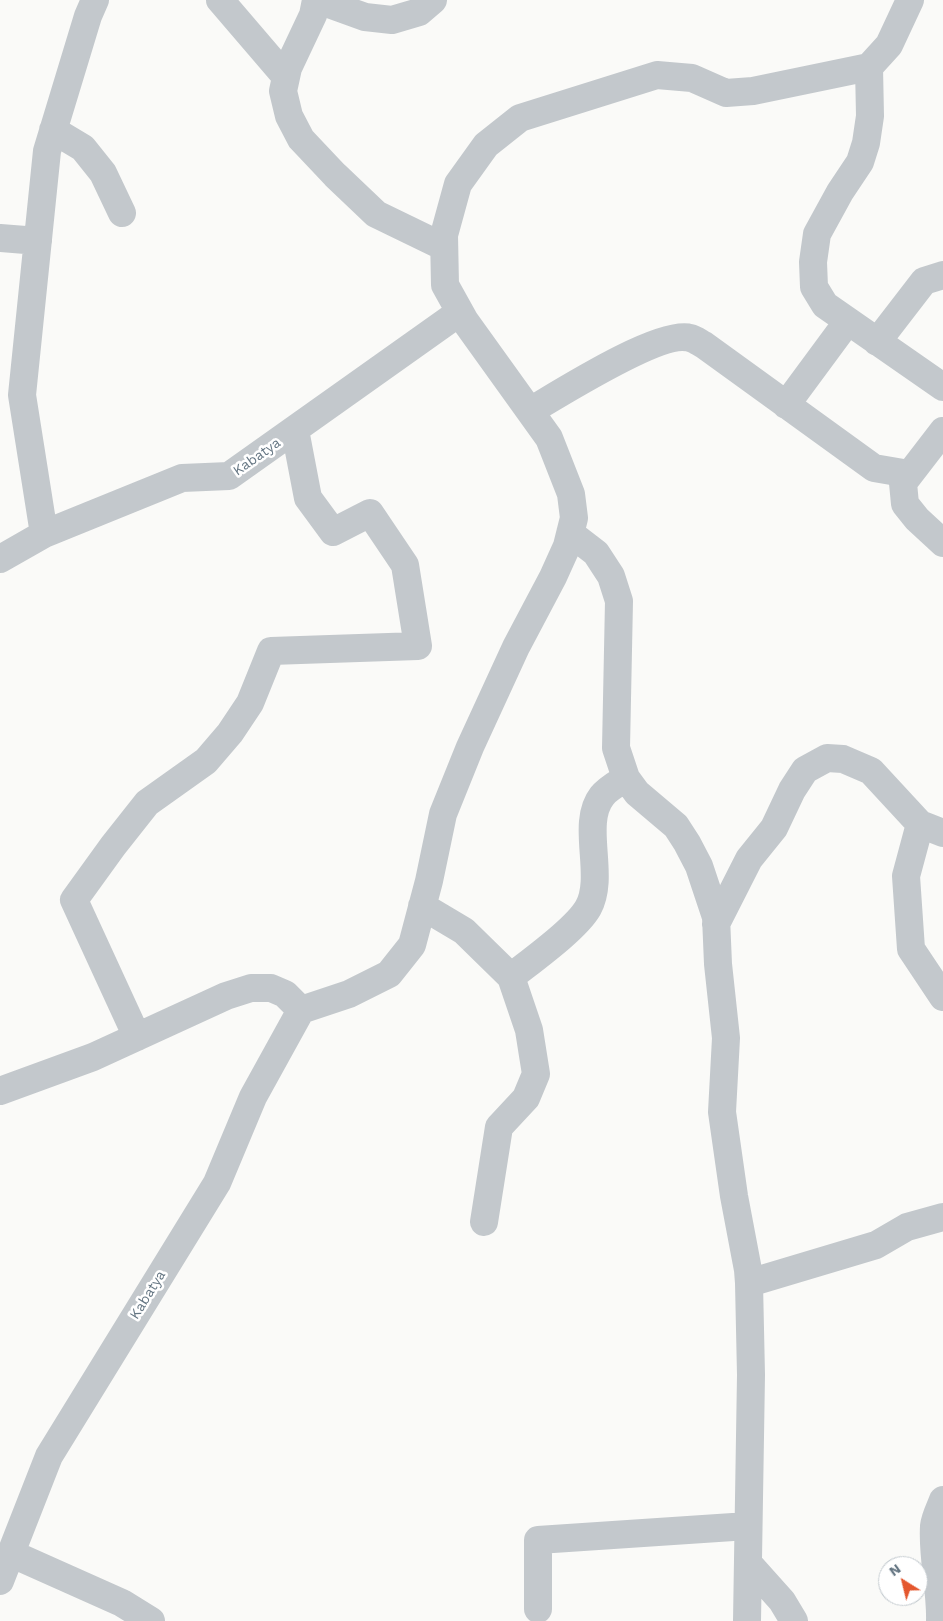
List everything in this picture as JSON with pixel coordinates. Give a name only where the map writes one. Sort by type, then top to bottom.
[{"type":"street","points":[[44,534],[22,395],[47,151],[88,16],[95,0]]},
{"type":"street","points":[[220,0],[286,77]]},
{"type":"street","points":[[433,0],[419,12],[392,20],[365,17],[317,0],[313,14],[288,68],[283,91],[289,116],[301,140],[321,161],[376,214],[444,247]]},
{"type":"street","points":[[0,1090],[93,1057],[226,996],[251,988],[271,988],[285,994],[301,1010],[349,994],[389,974],[412,945],[429,881],[443,814],[470,747],[516,648],[567,546],[574,518],[571,494],[549,438],[460,312],[445,285],[444,235],[458,184],[486,145],[520,118],[657,75],[692,78],[726,93],[753,91],[868,67],[889,45],[910,0]]},
{"type":"street","points":[[868,67],[870,116],[866,143],[860,162],[840,192],[817,234],[813,262],[814,287],[825,305],[943,387]]},
{"type":"street","points":[[53,130],[83,148],[103,173],[122,213]]},
{"type":"street","points":[[0,238],[38,241]]},
{"type":"street","points":[[877,342],[924,281],[943,275]]},
{"type":"street","name":"Kabatya","points":[[0,559],[44,534],[182,478],[229,476],[460,312]]},
{"type":"street","points":[[786,405],[848,321]]},
{"type":"street","points":[[530,411],[616,361],[652,344],[689,337],[704,345],[874,468],[909,474]]},
{"type":"street","points":[[137,1037],[74,900],[147,803],[206,761],[230,733],[250,703],[271,651],[418,646],[404,565],[370,513],[333,532],[308,498],[295,430]]},
{"type":"street","points":[[943,431],[903,483],[905,504],[917,519],[943,543]]},
{"type":"street","points":[[570,533],[596,554],[611,576],[619,601],[616,748],[626,778],[637,793],[676,826],[699,866],[716,917],[718,964],[726,1038],[722,1112],[749,1283],[751,1375],[747,1621]]},
{"type":"street","points":[[716,924],[749,858],[774,828],[804,770],[828,758],[843,759],[871,771],[932,829],[906,876],[912,949],[943,997]]},
{"type":"street","points":[[511,977],[571,928],[588,908],[595,885],[593,823],[596,807],[602,795],[626,778]]},
{"type":"street","points":[[422,906],[464,931],[511,977],[529,1030],[536,1074],[526,1098],[499,1127],[484,1222]]},
{"type":"street","name":"Kabatya","points":[[0,1581],[49,1456],[217,1183],[253,1097],[301,1010]]},
{"type":"street","points":[[749,1283],[876,1245],[907,1227],[943,1217]]},
{"type":"street","points":[[941,1610],[935,1560],[934,1524],[943,1500]]},
{"type":"street","points":[[538,1608],[538,1540],[748,1526]]},
{"type":"street","points":[[10,1553],[122,1603],[151,1621]]},
{"type":"street","points":[[748,1562],[782,1601],[794,1621]]}]
